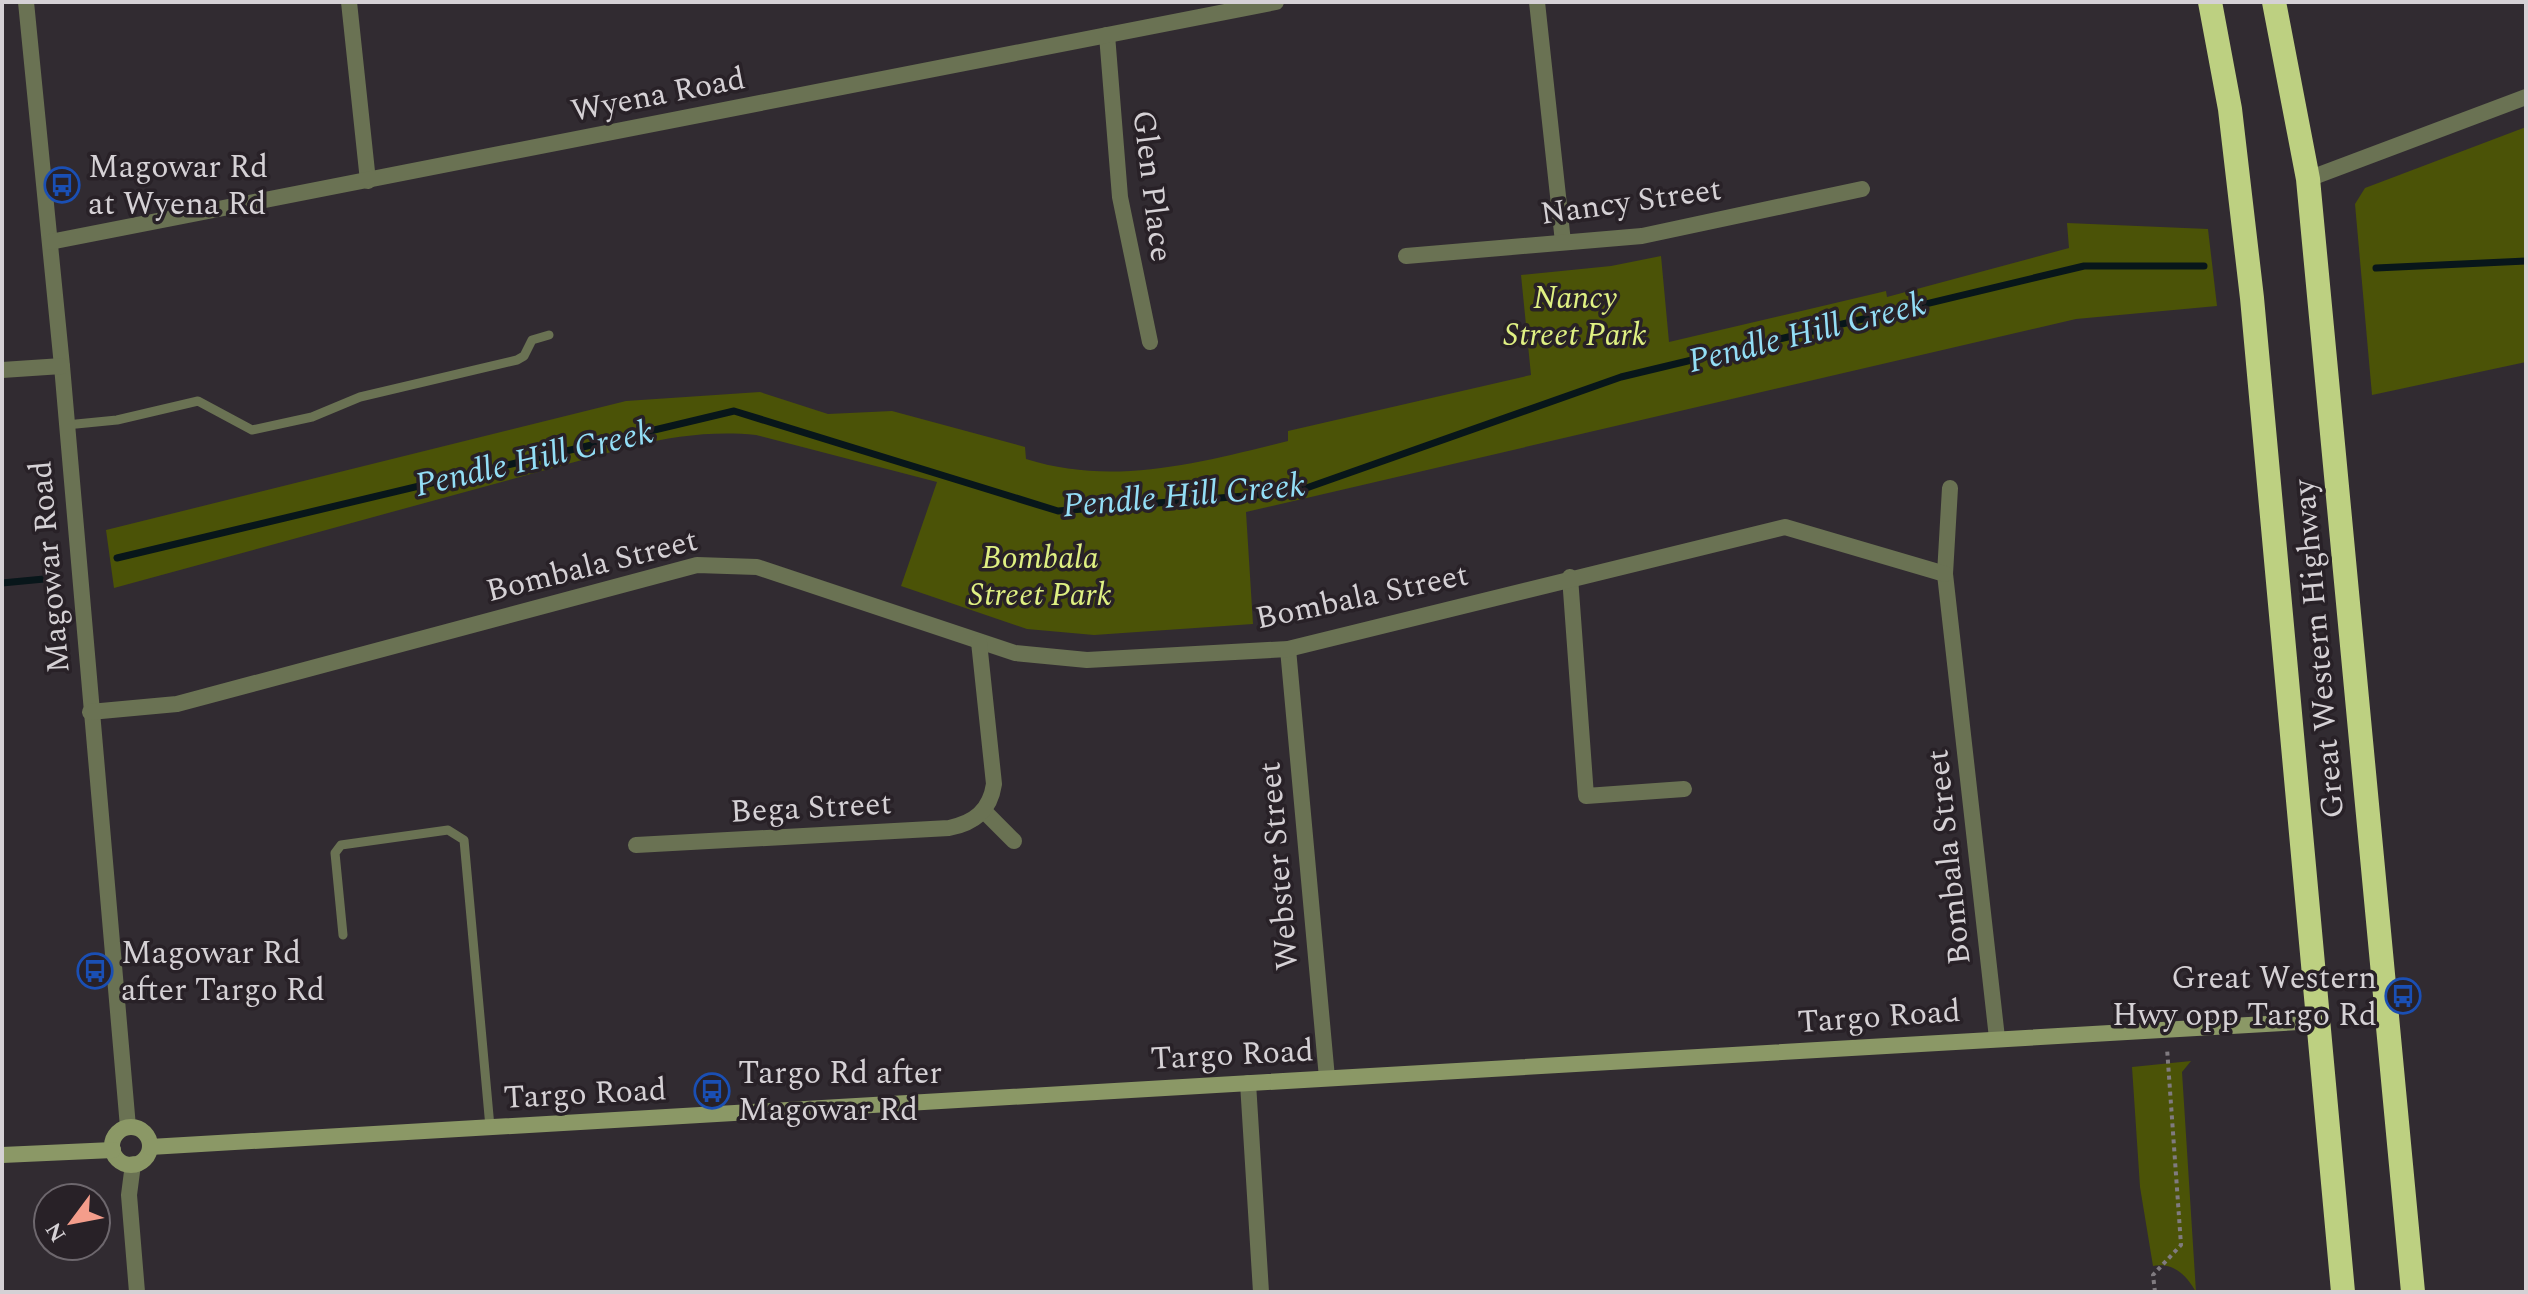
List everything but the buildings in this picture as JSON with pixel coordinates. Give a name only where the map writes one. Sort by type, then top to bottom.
[{"type":"highway","name":"Great Western Highway","points":[[2210,2],[2230,109],[2252,298],[2343,1292]]},
{"type":"highway","name":"Great Western Highway","points":[[2274,2],[2308,179],[2413,1292]]},
{"type":"street","name":"Magowar Road","points":[[26,2],[62,366],[128,1127]]},
{"type":"street","points":[[349,2],[368,181]]},
{"type":"street","name":"Wyena Road","points":[[50,242],[1276,2]]},
{"type":"street","points":[[1537,2],[1563,242]]},
{"type":"street","name":"Glen Place","points":[[1107,35],[1120,197],[1150,342]]},
{"type":"street","points":[[2308,179],[2526,97]]},
{"type":"street","name":"Nancy Street","points":[[1406,256],[1642,236],[1862,189]]},
{"type":"street","points":[[2,370],[62,366]]},
{"type":"street","name":"Bombala Street","points":[[1950,488],[1945,574],[1997,1038]]},
{"type":"street","name":"Bombala Street","points":[[90,712],[177,704],[697,565],[726,563],[773,572],[979,642],[1029,655],[1087,660],[1288,649],[1570,577],[1785,527],[1945,574]]},
{"type":"street","points":[[1570,577],[1586,796],[1684,789]]},
{"type":"street","points":[[979,642],[994,784],[984,811],[1014,841]]},
{"type":"street","name":"Webster Street","points":[[1288,649],[1327,1078]]},
{"type":"street","name":"Bega Street","points":[[636,845],[949,828],[972,821],[984,811]]},
{"type":"street","name":"Targo Road","points":[[150,1147],[2317,1021]]},
{"type":"street","points":[[1248,1083],[1261,1292]]},
{"type":"street","points":[[128,1127],[141,1129],[149,1138],[147,1156],[133,1164],[119,1161],[113,1150],[117,1133],[128,1127]]},
{"type":"street","points":[[2,1155],[113,1150]]},
{"type":"street","points":[[133,1164],[129,1195],[137,1292]]},
{"type":"lane","points":[[66,425],[117,420],[198,401],[252,430],[312,417],[360,397],[517,360],[524,356],[532,340],[549,335]]},
{"type":"lane","points":[[343,935],[335,853],[341,845],[448,830],[464,840],[490,1127]]},
{"type":"path","points":[[2155,1292],[2153,1275],[2181,1245],[2166,1029]]},
{"type":"green space","points":[[2526,127],[2526,362],[2372,395],[2355,204],[2365,188]]},
{"type":"green space","points":[[2067,223],[2208,229],[2217,306],[2076,319],[1246,512],[1253,624],[1094,635],[1027,629],[901,586],[937,482],[756,435],[740,434],[694,435],[633,446],[114,588],[106,530],[626,401],[760,392],[828,414],[892,411],[1025,447],[1026,459],[1059,467],[1092,471],[1158,468],[1223,457],[1288,441],[1288,431],[1531,375],[1521,275],[1611,266],[1661,256],[1669,342],[1886,291],[1887,297],[2069,248]]},
{"type":"green space","points":[[2191,1061],[2182,1072],[2196,1292],[2173,1268],[2153,1266],[2140,1187],[2132,1067]]},
{"type":"waterway","name":"Pendle Hill Creek","points":[[2376,268],[2526,261]]},
{"type":"waterway","name":"Pendle Hill Creek","points":[[117,558],[734,411],[1058,511],[1295,492],[1621,377],[2084,266],[2204,266]]},
{"type":"waterway","points":[[2,583],[44,579]]},
{"type":"place","name":"Magowar Rd at Wyena Rd","points":[[62,185]]},
{"type":"place","name":"Magowar Rd after Targo Rd","points":[[95,971]]},
{"type":"place","name":"Great Western Hwy opp Targo Rd","points":[[2403,996]]},
{"type":"place","name":"Targo Rd after Magowar Rd","points":[[712,1091]]},
{"type":"park label","name":"Nancy Street Park","points":[[1575,316]]},
{"type":"park label","name":"Bombala Street Park","points":[[1040,576]]}]
